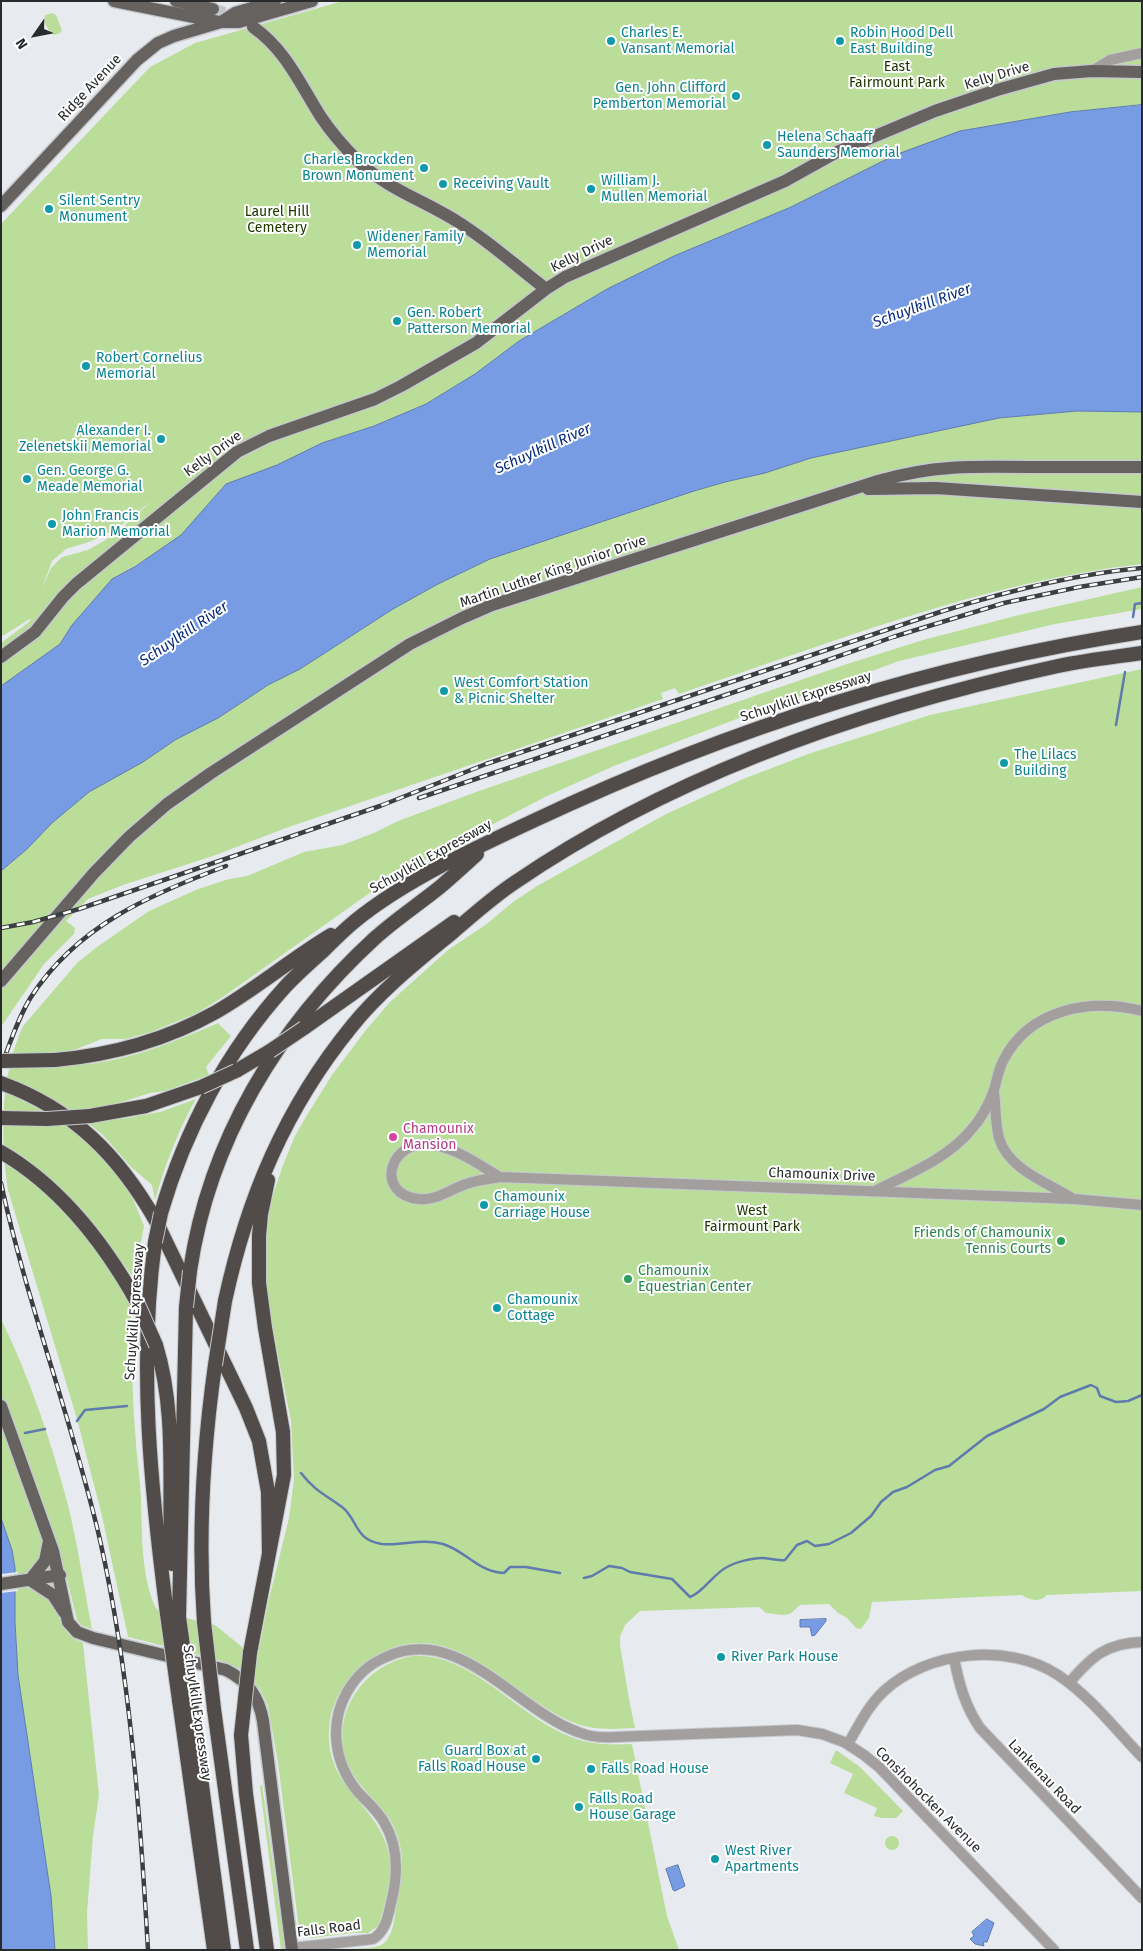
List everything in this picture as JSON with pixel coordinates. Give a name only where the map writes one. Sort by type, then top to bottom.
[{"type":"highway","name":"Schuylkill Expressway","points":[[173,1615],[150,1464],[146,1386],[149,1305],[155,1242],[161,1213],[175,1168],[191,1130],[242,1040],[286,985],[355,921],[417,880],[495,839],[651,768],[785,719],[868,694],[1047,648],[1142,632]]},
{"type":"highway","name":"Schuylkill Expressway","points":[[247,1950],[204,1622],[201,1561],[203,1491],[209,1408],[225,1301],[236,1254],[250,1208],[267,1164],[288,1122],[315,1076],[372,1002],[417,961],[511,885],[572,846],[655,801],[738,764],[824,731],[910,702],[1061,665],[1142,653]]},
{"type":"highway","points":[[173,1615],[186,1306],[196,1232],[217,1164],[244,1103],[275,1053],[323,992],[357,956],[395,921],[440,888],[495,839]]},
{"type":"highway","points":[[1,1118],[47,1119],[90,1116],[164,1101],[201,1087],[270,1051],[426,940],[511,885]]},
{"type":"highway","points":[[1,1061],[55,1060],[104,1054],[145,1043],[182,1029],[218,1011],[303,952],[355,921]]},
{"type":"highway","points":[[1,1082],[29,1094],[69,1118],[104,1147],[129,1178],[156,1221],[246,1408],[259,1441],[268,1492],[269,1554]]},
{"type":"highway","points":[[230,1823],[250,1653],[283,1485],[285,1454],[280,1411],[261,1307],[258,1236],[264,1195],[288,1122]]},
{"type":"highway","points":[[1,1152],[41,1180],[75,1213],[99,1242],[116,1265],[137,1302],[156,1345],[165,1379],[170,1416],[173,1615],[216,1948]]},
{"type":"highway","points":[[241,1734],[246,1794],[267,1950]]},
{"type":"main road","points":[[114,1],[221,22]]},
{"type":"main road","points":[[176,1],[213,5]]},
{"type":"main road","points":[[242,1],[262,5]]},
{"type":"main road","name":"Ridge Avenue","points":[[1,206],[137,60],[158,43],[174,36],[221,22],[235,13],[275,1]]},
{"type":"main road","name":"Ridge Avenue","points":[[221,22],[239,22],[312,1]]},
{"type":"main road","points":[[167,12],[174,22],[174,36]]},
{"type":"main road","points":[[256,26],[282,45],[295,62],[337,136],[351,154],[375,176],[461,224],[546,289]]},
{"type":"main road","name":"Kelly Drive","points":[[1,657],[35,632],[76,584],[237,452],[269,436],[375,399],[401,386],[476,343],[546,289],[565,277],[785,180],[837,152],[934,112],[997,90],[1054,74],[1092,71],[1142,72]]},
{"type":"main road","name":"Martin Luther King Junior Drive","points":[[1,980],[94,873],[129,837],[167,804],[211,773],[410,644],[462,618],[492,605],[897,475],[923,470],[978,466],[1142,468]]},
{"type":"main road","points":[[923,470],[928,485],[936,488]]},
{"type":"main road","points":[[850,490],[936,488],[1142,502]]},
{"type":"main road","points":[[1,1406],[60,1575],[1,1584]]},
{"type":"main road","points":[[28,1580],[45,1561],[49,1539]]},
{"type":"main road","name":"Falls Road","points":[[60,1575],[67,1616],[73,1630],[82,1635],[147,1652],[219,1667],[235,1674],[251,1689],[260,1705],[263,1721],[292,1949]]},
{"type":"main road","points":[[28,1580],[53,1595],[67,1616]]},
{"type":"street","points":[[1092,71],[1110,60],[1142,53]]},
{"type":"street","points":[[874,1191],[933,1160],[963,1139],[982,1114],[994,1091],[999,1070],[1008,1052],[1024,1034],[1042,1021],[1061,1012],[1092,1005],[1109,1005],[1142,1011]]},
{"type":"street","points":[[994,1091],[999,1138],[1009,1157],[1027,1172],[1074,1199]]},
{"type":"street","name":"Chamounix Drive","points":[[500,1176],[455,1152],[426,1144],[404,1151],[393,1162],[391,1168],[393,1180],[400,1191],[422,1200],[436,1197],[473,1182],[500,1176],[1074,1199],[1142,1205]]},
{"type":"street","points":[[1069,1683],[1089,1661],[1103,1650],[1118,1645],[1142,1642]]},
{"type":"street","name":"Falls Road","points":[[292,1949],[373,1939],[386,1924],[396,1886],[397,1866],[394,1848],[389,1831],[382,1819],[345,1774],[339,1757],[336,1739],[337,1721],[345,1696],[355,1680],[374,1663],[389,1655],[406,1650],[440,1651],[457,1656],[567,1728],[596,1737],[632,1736]]},
{"type":"street","points":[[848,1744],[867,1712],[893,1684],[925,1665],[954,1658],[986,1655],[1010,1657],[1044,1667],[1069,1683],[1142,1757]]},
{"type":"street","name":"Lankenau Road","points":[[954,1658],[966,1703],[980,1728],[1142,1898]]},
{"type":"street","name":"Conshohocken Avenue","points":[[632,1736],[788,1729],[822,1734],[848,1744],[884,1772],[1054,1950]]},
{"type":"green space","name":"Laurel Hill Cemetery","points":[[343,1],[1142,1],[1142,105],[1070,112],[960,131],[791,207],[674,256],[607,289],[519,341],[475,374],[426,404],[374,426],[322,443],[277,465],[226,484],[181,535],[162,550],[112,579],[72,625],[60,644],[1,686],[1,643],[29,622],[31,618],[1,637],[1,224],[150,67],[195,43]],"holes":[[[153,500],[114,535],[88,550],[62,557],[51,568],[42,589],[52,561],[66,549],[92,541],[119,527]]]},
{"type":"green space","points":[[52,13],[56,15],[62,30],[54,35],[45,23],[45,15]]},
{"type":"green space","points":[[1077,411],[1142,412],[1142,564],[1082,573],[965,600],[850,635],[679,694],[675,688],[661,693],[663,699],[286,828],[213,856],[123,885],[88,899],[66,921],[75,928],[74,934],[44,964],[1,1027],[1,871],[27,849],[52,823],[89,792],[143,762],[175,740],[218,718],[268,685],[300,669],[393,609],[438,584],[490,559],[725,482],[765,473],[811,458],[999,418]]},
{"type":"green space","name":"West Fairmount Park","points":[[1142,587],[1142,609],[1055,624],[899,661],[815,692],[773,705],[614,766],[545,797],[415,865],[371,892],[223,997],[197,1013],[151,1032],[125,1039],[102,1039],[74,1050],[53,1053],[55,1065],[97,1063],[159,1047],[218,1023],[231,1036],[206,1067],[209,1075],[165,1091],[150,1093],[116,1104],[121,1119],[160,1112],[196,1099],[172,1148],[155,1200],[152,1185],[131,1167],[103,1135],[73,1111],[40,1094],[116,1172],[131,1194],[144,1226],[137,1266],[140,1286],[87,1216],[68,1196],[87,1232],[136,1313],[131,1315],[134,1416],[145,1572],[152,1600],[158,1611],[215,1625],[257,1659],[268,1603],[289,1518],[294,1479],[291,1421],[268,1306],[265,1258],[270,1204],[295,1136],[307,1115],[332,1075],[390,1002],[448,950],[537,886],[666,814],[743,779],[811,753],[930,715],[1142,669],[1142,1591],[1047,1595],[1042,1599],[1035,1600],[1028,1599],[1022,1595],[872,1602],[869,1618],[861,1629],[856,1628],[829,1604],[800,1605],[790,1614],[783,1615],[766,1613],[759,1607],[640,1611],[625,1625],[620,1637],[635,1728],[596,1728],[572,1722],[548,1709],[478,1661],[454,1650],[428,1643],[402,1645],[373,1657],[351,1676],[340,1692],[332,1710],[329,1743],[334,1763],[342,1779],[374,1821],[383,1837],[390,1864],[386,1899],[379,1925],[368,1933],[311,1938],[299,1929],[278,1763],[268,1706],[261,1691],[241,1669],[219,1660],[128,1637],[102,1516],[77,1419],[8,1190],[3,1128],[4,1106],[10,1065],[15,1045],[23,1026],[78,962],[97,947],[149,911],[198,889],[229,879],[247,876],[304,852],[342,845],[374,833],[398,821],[476,792],[847,664],[923,640],[1019,615]]},
{"type":"green space","points":[[1,1319],[30,1387],[61,1481],[75,1536],[92,1629],[81,1625],[77,1620],[67,1579],[54,1582],[59,1618],[68,1633],[74,1639],[83,1643],[99,1795],[93,1836],[87,1913],[88,1950],[55,1950],[51,1896],[18,1675],[12,1550],[1,1518]]},
{"type":"green space","points":[[412,1656],[434,1657],[474,1674],[530,1714],[569,1736],[600,1744],[632,1744],[667,1916],[679,1950],[334,1950],[379,1946],[389,1937],[392,1928],[402,1872],[400,1844],[389,1818],[353,1774],[345,1755],[342,1736],[345,1717],[351,1700],[362,1685],[376,1672],[393,1662]]},
{"type":"green space","points":[[836,1750],[860,1767],[903,1811],[896,1818],[874,1816],[877,1808],[844,1793],[853,1774],[830,1763]]},
{"type":"green space","points":[[262,1784],[285,1950],[281,1950],[260,1787]]},
{"type":"green space","points":[[892,1836],[897,1838],[899,1843],[897,1848],[892,1850],[887,1848],[885,1843],[887,1838]]},
{"type":"water","name":"Schuylkill River","points":[[1142,105],[1142,412],[1077,411],[999,418],[811,458],[765,473],[694,491],[490,559],[438,584],[393,609],[300,669],[268,685],[218,718],[175,740],[143,762],[89,792],[52,823],[27,849],[1,871],[1,686],[60,644],[72,625],[112,579],[136,566],[181,535],[226,484],[277,465],[322,443],[374,426],[426,404],[475,374],[519,341],[607,289],[674,256],[791,207],[895,155],[960,131],[1070,112]]},
{"type":"water","points":[[1,1518],[12,1550],[15,1568],[18,1675],[51,1896],[55,1950],[1,1950]]},
{"type":"water","points":[[826,1619],[815,1635],[812,1636],[810,1627],[800,1627],[800,1620]]},
{"type":"water","points":[[678,1865],[685,1886],[675,1891],[666,1869]]},
{"type":"water","points":[[987,1919],[994,1923],[987,1942],[983,1942],[984,1946],[975,1944],[970,1939],[974,1936],[972,1932]]},
{"type":"pier","points":[[18,1572],[18,1591],[1,1593],[1,1574]]},
{"type":"waterway","points":[[1133,617],[1135,604],[1142,603]]},
{"type":"waterway","points":[[1116,725],[1125,672]]},
{"type":"waterway","points":[[584,1578],[592,1576],[609,1566],[622,1568],[630,1572],[672,1579],[690,1597],[700,1591],[722,1570],[735,1563],[758,1558],[785,1560],[797,1545],[807,1541],[815,1546],[829,1544],[851,1533],[871,1516],[881,1502],[893,1492],[907,1487],[935,1470],[949,1466],[987,1436],[1044,1409],[1060,1397],[1091,1385],[1097,1388],[1100,1396],[1116,1402],[1128,1401],[1142,1395]]},
{"type":"waterway","points":[[77,1421],[85,1410],[127,1406]]},
{"type":"waterway","points":[[25,1433],[45,1429]]},
{"type":"waterway","points":[[301,1473],[315,1488],[342,1507],[361,1534],[373,1542],[382,1544],[435,1542],[451,1547],[479,1565],[495,1572],[504,1573],[510,1567],[526,1567],[560,1573]]},
{"type":"tunnel","points":[[213,9],[240,19]]},
{"type":"railway","points":[[1,928],[33,922],[79,909],[380,806],[486,764],[943,611],[1041,584],[1091,574],[1142,568]]},
{"type":"railway","points":[[419,798],[893,637],[1004,603],[1079,587],[1142,577]]},
{"type":"railway","points":[[1,1067],[26,1005],[49,972],[70,951],[93,932],[143,901],[226,866]]},
{"type":"railway","points":[[1,1183],[24,1273],[89,1495],[110,1590],[119,1641],[132,1744],[148,1950]]},
{"type":"place","name":"Charles E. Vansant Memorial","points":[[611,41]]},
{"type":"place","name":"Robin Hood Dell East Building","points":[[840,41]]},
{"type":"place","name":"Gen. John Clifford Pemberton Memorial","points":[[736,96]]},
{"type":"place","name":"Helena Schaaff Saunders Memorial","points":[[767,145]]},
{"type":"place","name":"Charles Brockden Brown Monument","points":[[424,168]]},
{"type":"place","name":"Receiving Vault","points":[[443,184]]},
{"type":"place","name":"William J. Mullen Memorial","points":[[591,189]]},
{"type":"place","name":"Silent Sentry Monument","points":[[49,209]]},
{"type":"place","name":"Widener Family Memorial","points":[[357,245]]},
{"type":"place","name":"Gen. Robert Patterson Memorial","points":[[397,321]]},
{"type":"place","name":"Robert Cornelius Memorial","points":[[86,366]]},
{"type":"place","name":"Alexander I. Zelenetskii Memorial","points":[[161,439]]},
{"type":"place","name":"Gen. George G. Meade Memorial","points":[[27,479]]},
{"type":"place","name":"John Francis Marion Memorial","points":[[52,524]]},
{"type":"place","name":"West Comfort Station & Picnic Shelter","points":[[444,691]]},
{"type":"place","name":"The Lilacs Building","points":[[1004,763]]},
{"type":"place","name":"Chamounix Mansion","points":[[393,1137]]},
{"type":"place","name":"Chamounix Carriage House","points":[[484,1205]]},
{"type":"place","name":"Friends of Chamounix Tennis Courts","points":[[1061,1241]]},
{"type":"place","name":"Chamounix Equestrian Center","points":[[628,1279]]},
{"type":"place","name":"Chamounix Cottage","points":[[497,1308]]},
{"type":"place","name":"River Park House","points":[[721,1657]]},
{"type":"place","name":"Guard Box at Falls Road House","points":[[536,1759]]},
{"type":"place","name":"Falls Road House","points":[[591,1769]]},
{"type":"place","name":"Falls Road House Garage","points":[[579,1807]]},
{"type":"place","name":"West River Apartments","points":[[715,1859]]},
{"type":"park label","name":"East Fairmount Park","points":[[897,76]]}]
